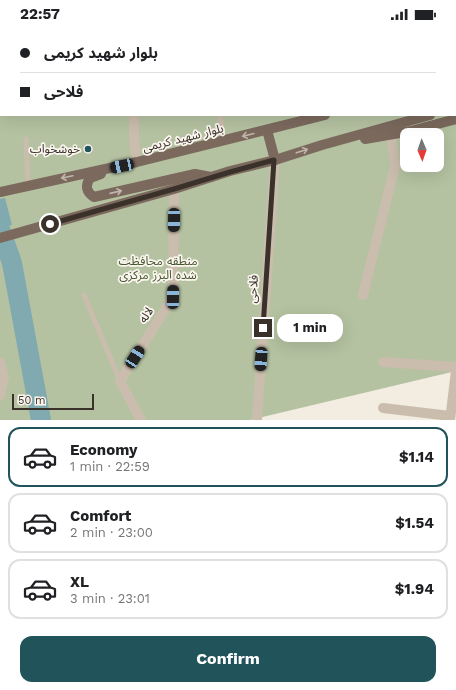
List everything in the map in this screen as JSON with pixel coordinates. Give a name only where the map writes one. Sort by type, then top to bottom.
[{"type":"main road","points":[[0,238],[426,116]]},
{"type":"main road","name":"بلوار شهید کریمی","points":[[0,192],[137,162],[317,117]]},
{"type":"main road","points":[[322,145],[392,135],[456,119]]},
{"type":"main road","points":[[267,130],[274,160]]},
{"type":"main road","points":[[137,162],[90,178],[87,183],[89,194],[94,197],[100,196],[195,174],[212,177]]},
{"type":"street","points":[[134,116],[134,140],[137,162]]},
{"type":"street","points":[[363,295],[395,166],[392,135]]},
{"type":"street","name":"فلاحی","points":[[257,420],[274,160]]},
{"type":"street","name":"لاله","points":[[120,380],[173,297],[174,189]]},
{"type":"street","points":[[0,362],[4,377],[0,396]]},
{"type":"street","points":[[383,362],[456,367]]},
{"type":"street","points":[[384,408],[450,418],[456,377]]},
{"type":"street","points":[[120,380],[141,420]]},
{"type":"lane","points":[[220,116],[224,141]]},
{"type":"lane","points":[[26,139],[28,185]]},
{"type":"lane","points":[[84,295],[120,380]]},
{"type":"green space","name":"منطقه محافظت شده البرز مرکزی","points":[[0,116],[456,116],[456,371],[250,420],[0,420]]},
{"type":"water","points":[[5,198],[12,225],[0,228],[0,199]]},
{"type":"waterway","points":[[0,229],[12,263],[41,420]]},
{"type":"place","name":"خوشخواب","points":[[88,149]]},
{"type":"route","points":[[50,224],[274,160],[263,328]]}]
